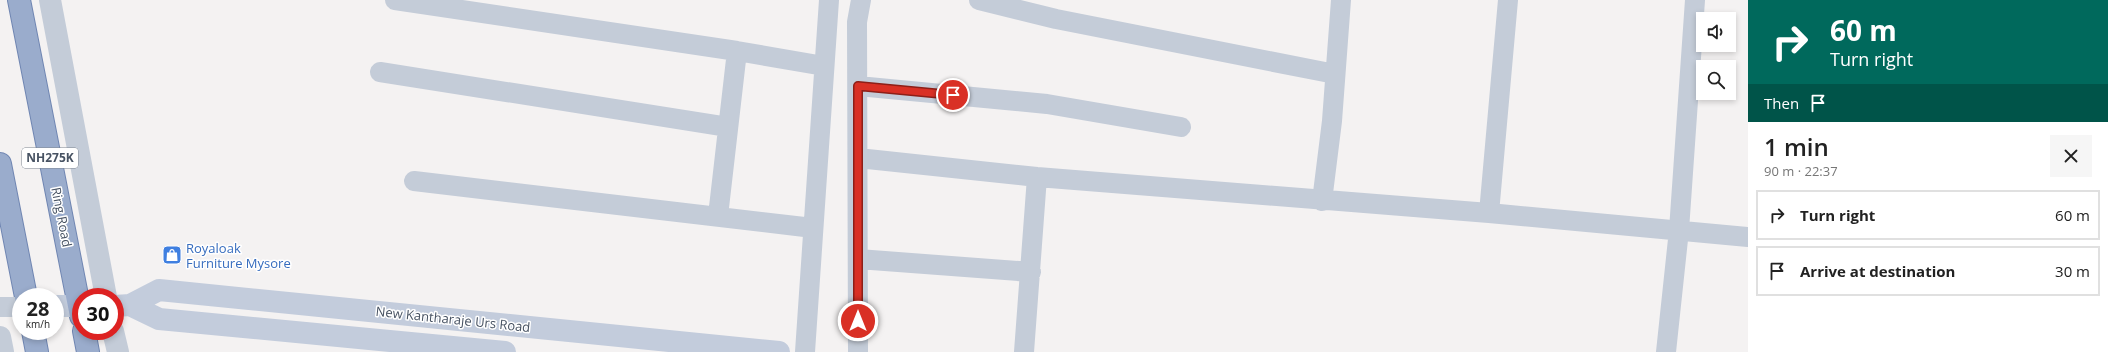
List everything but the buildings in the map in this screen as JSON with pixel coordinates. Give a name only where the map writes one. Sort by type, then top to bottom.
[{"type":"highway","name":"Ring Road","points":[[19,0],[76,288]]},
{"type":"highway","points":[[0,164],[24,288]]},
{"type":"highway","points":[[35,340],[37,352]]},
{"type":"highway","points":[[86,340],[88,352]]},
{"type":"main road","name":"New Kantharaje Urs Road","points":[[124,306],[159,290],[779,352]]},
{"type":"main road","name":"New Kantharaje Urs Road","points":[[124,306],[159,319],[505,352]]},
{"type":"street","points":[[50,0],[104,288]]},
{"type":"street","points":[[395,0],[738,51],[824,66]]},
{"type":"street","points":[[805,352],[828,0]]},
{"type":"street","points":[[858,352],[858,22],[861,0]]},
{"type":"street","points":[[979,0],[1056,19],[1335,74]]},
{"type":"street","points":[[1322,201],[1332,121],[1340,0]]},
{"type":"street","points":[[1489,213],[1508,0]]},
{"type":"street","points":[[1666,352],[1679,230],[1695,0]]},
{"type":"street","points":[[718,216],[738,51]]},
{"type":"street","points":[[380,72],[728,127]]},
{"type":"street","points":[[858,86],[1047,104],[1181,127]]},
{"type":"street","points":[[858,158],[1037,178],[1489,213],[1748,237]]},
{"type":"street","points":[[1024,352],[1037,178]]},
{"type":"street","points":[[414,181],[813,228]]},
{"type":"street","points":[[858,259],[1031,272]]},
{"type":"street","points":[[0,307],[12,307]]},
{"type":"street","points":[[0,337],[3,352]]},
{"type":"street","points":[[115,340],[118,352]]},
{"type":"place","name":"Royaloak Furniture Mysore","points":[[172,255]]},
{"type":"route","points":[[858,321],[858,86],[953,95]]}]
